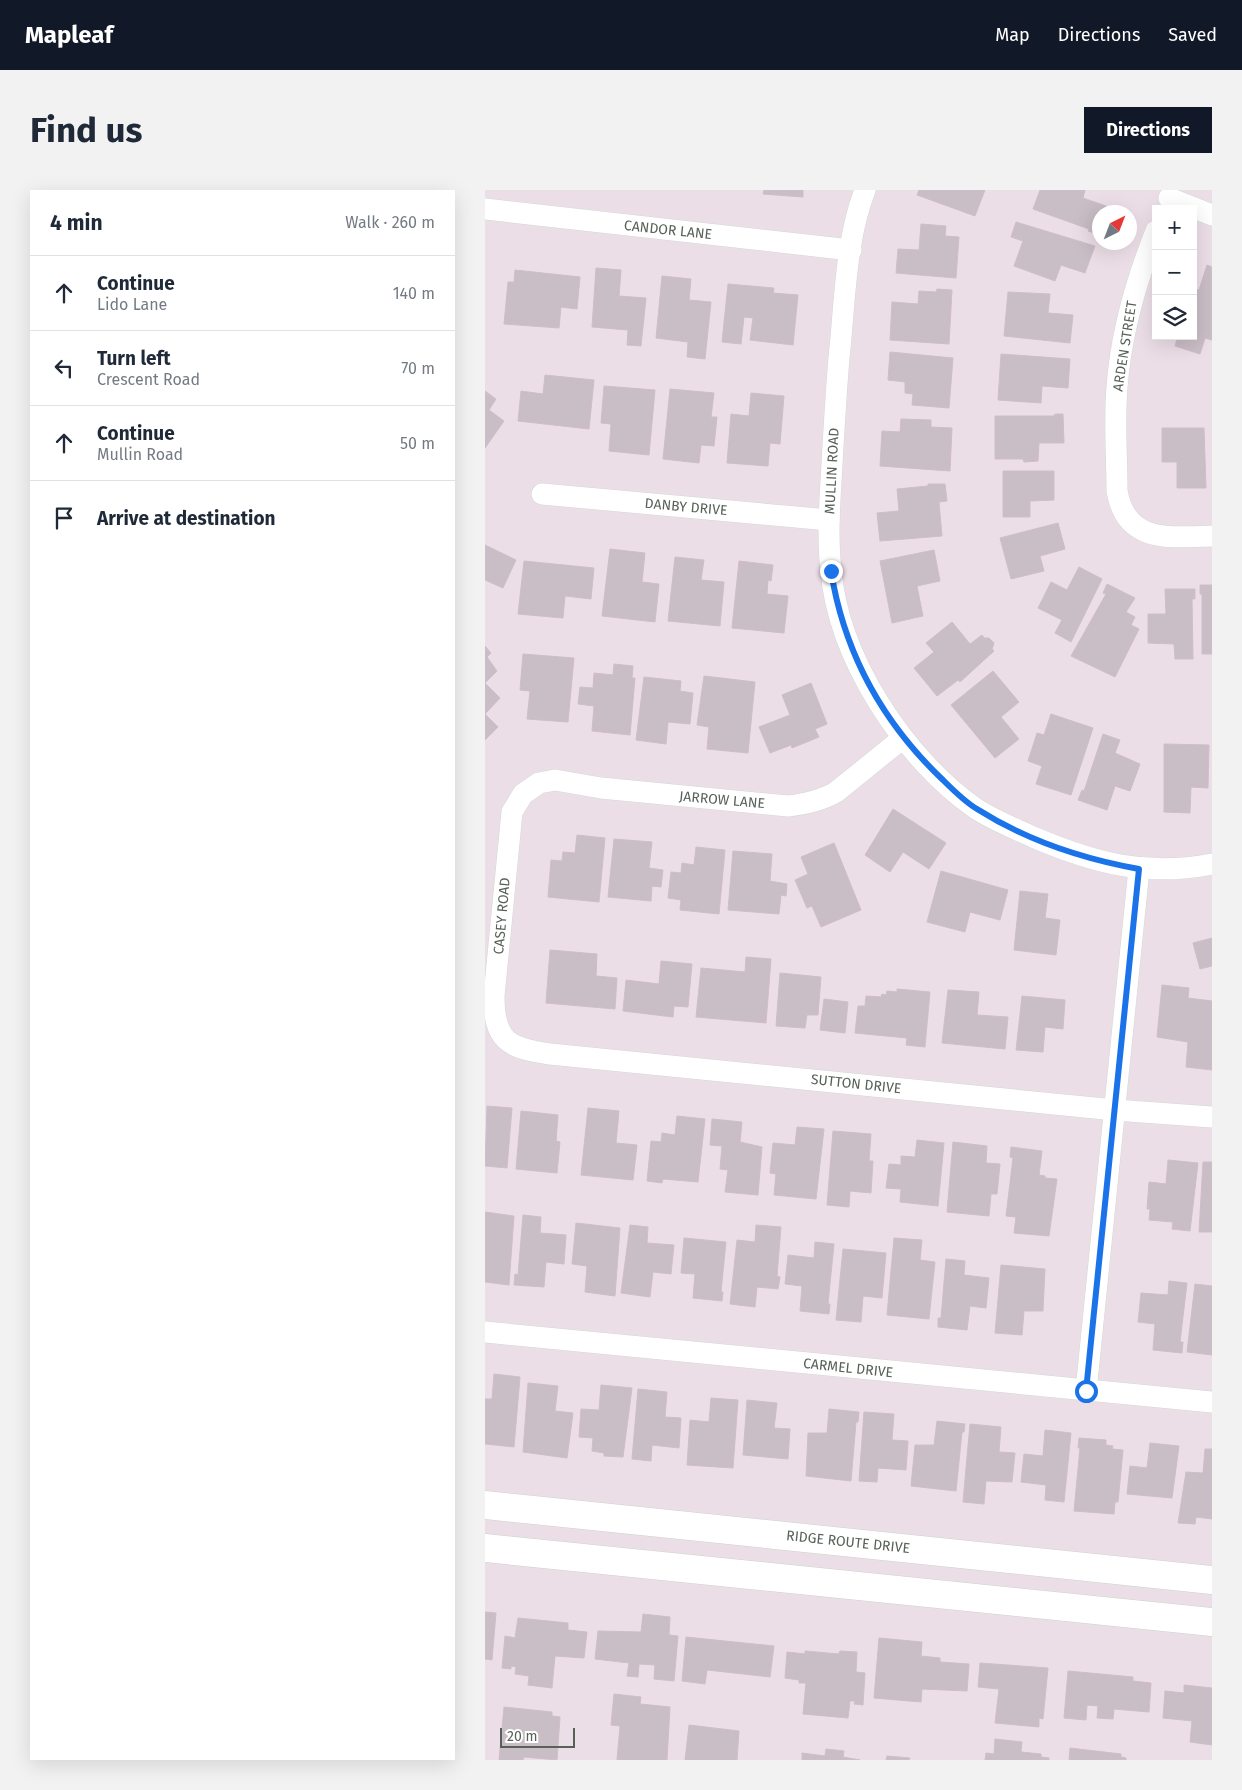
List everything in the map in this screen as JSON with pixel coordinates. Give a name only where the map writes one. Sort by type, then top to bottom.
[{"type":"main road","name":"RIDGE ROUTE DRIVE","points":[[485,1505],[1212,1580]]},
{"type":"main road","points":[[485,1548],[1212,1622]]},
{"type":"street","name":"MULLIN ROAD","points":[[865,190],[854,222],[837,384],[829,520],[831,571],[836,605],[869,688],[903,738],[925,762],[975,808],[1007,825],[1057,847],[1095,860],[1139,869],[1169,870],[1212,864]]},
{"type":"street","points":[[1169,199],[1212,215]]},
{"type":"street","name":"CANDOR LANE","points":[[485,209],[851,250]]},
{"type":"street","name":"ARDEN STREET","points":[[1152,241],[1138,274],[1125,330],[1117,387],[1117,491],[1119,507],[1130,522],[1146,532],[1165,537],[1212,536]]},
{"type":"street","name":"DANBY DRIVE","points":[[542,494],[829,520]]},
{"type":"street","name":"JARROW LANE","points":[[523,794],[539,783],[555,780],[601,788],[719,800],[788,806],[806,804],[824,799],[836,792],[903,738]]},
{"type":"street","name":"CASEY ROAD","points":[[503,1039],[494,1017],[494,996],[512,812],[523,794]]},
{"type":"street","points":[[1086,1391],[1139,869]]},
{"type":"street","name":"SUTTON DRIVE","points":[[503,1039],[524,1051],[550,1054],[1115,1110],[1212,1117]]},
{"type":"street","name":"CARMEL DRIVE","points":[[485,1332],[1212,1402]]},
{"type":"building","points":[[764,190],[803,190],[803,197],[763,194]]},
{"type":"building","points":[[919,190],[985,190],[975,216],[917,195]]},
{"type":"building","points":[[1040,190],[1085,190],[1083,198],[1103,205],[1092,205],[1092,232],[1088,231],[1089,229],[1033,209]]},
{"type":"building","points":[[1016,222],[1092,245],[1094,250],[1085,273],[1061,265],[1055,281],[1014,266],[1023,241],[1011,237]]},
{"type":"building","points":[[921,224],[946,226],[945,236],[959,237],[956,278],[896,273],[898,249],[919,250]]},
{"type":"building","points":[[1207,265],[1212,267],[1212,340],[1205,338],[1200,354],[1175,346],[1177,340],[1197,340],[1197,290],[1199,290]]},
{"type":"building","points":[[596,268],[621,270],[619,296],[646,298],[641,346],[627,345],[628,330],[592,327]]},
{"type":"building","points":[[515,270],[580,277],[577,309],[561,307],[559,328],[504,324],[508,282],[514,282]]},
{"type":"building","points":[[662,276],[691,279],[689,300],[711,302],[705,359],[687,357],[688,342],[656,338]]},
{"type":"building","points":[[728,284],[774,288],[773,293],[798,295],[793,345],[750,340],[753,318],[744,317],[741,344],[722,342]]},
{"type":"building","points":[[937,289],[952,290],[949,344],[890,340],[892,302],[918,304],[919,291],[936,292]]},
{"type":"building","points":[[1008,292],[1050,294],[1048,313],[1073,315],[1070,343],[1004,336]]},
{"type":"building","points":[[890,352],[953,358],[949,408],[912,405],[913,394],[905,393],[905,382],[888,380]]},
{"type":"building","points":[[1001,354],[1070,359],[1068,388],[1042,386],[1041,403],[998,400]]},
{"type":"building","points":[[545,375],[594,380],[589,429],[518,421],[521,391],[543,394]]},
{"type":"building","points":[[604,386],[655,390],[649,455],[609,451],[611,424],[601,423]]},
{"type":"building","points":[[670,389],[714,393],[711,417],[717,417],[714,446],[701,445],[699,463],[663,459]]},
{"type":"building","points":[[485,391],[496,399],[489,410],[504,421],[485,448]]},
{"type":"building","points":[[751,393],[784,396],[780,444],[770,443],[768,466],[727,463],[731,414],[749,416]]},
{"type":"building","points":[[1055,414],[1063,414],[1064,443],[1039,443],[1038,461],[1024,462],[1023,459],[995,459],[995,416],[1054,416]]},
{"type":"building","points":[[901,419],[931,420],[931,427],[952,428],[950,471],[880,466],[882,431],[900,432]]},
{"type":"building","points":[[1162,428],[1204,428],[1206,488],[1177,488],[1177,462],[1162,462]]},
{"type":"building","points":[[1003,471],[1054,471],[1054,500],[1030,501],[1030,517],[1003,517]]},
{"type":"building","points":[[928,484],[945,484],[947,501],[939,502],[942,536],[880,541],[877,513],[899,511],[897,489],[928,486]]},
{"type":"building","points":[[1058,523],[1065,549],[1040,556],[1044,571],[1011,579],[1000,538]]},
{"type":"building","points":[[485,545],[516,560],[503,588],[485,580]]},
{"type":"building","points":[[610,549],[645,553],[642,582],[659,584],[655,622],[602,616]]},
{"type":"building","points":[[934,550],[940,581],[917,586],[923,616],[892,623],[880,561]]},
{"type":"building","points":[[675,557],[704,560],[701,580],[724,582],[720,626],[668,621]]},
{"type":"building","points":[[524,561],[594,568],[591,599],[565,596],[563,618],[518,614]]},
{"type":"building","points":[[739,561],[773,565],[771,581],[768,580],[767,594],[788,596],[784,633],[732,628]]},
{"type":"building","points":[[1079,567],[1102,579],[1071,642],[1055,633],[1062,620],[1038,608],[1051,582],[1067,590]]},
{"type":"building","points":[[1107,584],[1135,598],[1126,612],[1135,617],[1131,625],[1139,629],[1115,677],[1071,656],[1106,594],[1103,593]]},
{"type":"building","points":[[1200,585],[1212,585],[1212,654],[1202,654],[1202,594],[1200,594]]},
{"type":"building","points":[[1165,589],[1195,589],[1195,599],[1192,599],[1193,659],[1175,659],[1174,644],[1148,643],[1148,614],[1166,614]]},
{"type":"building","points":[[952,622],[970,644],[982,635],[994,643],[992,649],[994,651],[960,682],[958,680],[937,696],[914,668],[934,652],[926,643]]},
{"type":"building","points":[[485,646],[491,653],[487,657],[497,671],[485,683]]},
{"type":"building","points":[[523,654],[574,658],[568,722],[527,719],[530,691],[520,690]]},
{"type":"building","points":[[614,664],[633,666],[632,678],[635,678],[630,735],[592,731],[594,706],[578,704],[580,687],[593,688],[594,673],[613,675]]},
{"type":"building","points":[[993,671],[1019,702],[1001,717],[1019,739],[995,758],[951,705]]},
{"type":"building","points":[[704,676],[755,682],[748,753],[707,749],[709,727],[697,725]]},
{"type":"building","points":[[644,677],[681,681],[680,691],[693,693],[690,724],[668,722],[666,744],[636,740]]},
{"type":"building","points":[[485,683],[500,698],[485,714]]},
{"type":"building","points":[[811,683],[827,724],[815,729],[819,737],[792,748],[791,745],[770,753],[759,727],[790,715],[782,695]]},
{"type":"building","points":[[485,714],[498,727],[485,740]]},
{"type":"building","points":[[1051,714],[1093,728],[1071,795],[1036,784],[1042,766],[1028,761],[1037,733],[1044,735]]},
{"type":"building","points":[[1103,734],[1120,740],[1115,753],[1140,764],[1130,791],[1115,786],[1107,810],[1078,800],[1082,790],[1084,791]]},
{"type":"building","points":[[1164,744],[1209,745],[1208,788],[1191,787],[1190,813],[1164,812]]},
{"type":"building","points":[[893,809],[946,843],[929,869],[903,852],[890,872],[865,855]]},
{"type":"building","points":[[577,835],[605,838],[599,902],[548,897],[551,860],[562,861],[563,852],[575,853]]},
{"type":"building","points":[[614,839],[652,842],[649,868],[663,870],[661,887],[652,886],[651,901],[608,897]]},
{"type":"building","points":[[834,843],[861,910],[821,927],[812,906],[807,908],[795,880],[808,874],[801,857]]},
{"type":"building","points":[[696,847],[725,850],[719,914],[680,910],[681,900],[668,898],[671,872],[681,873],[682,863],[694,865]]},
{"type":"building","points":[[733,851],[772,854],[770,881],[787,884],[786,896],[781,895],[779,914],[728,910]]},
{"type":"building","points":[[941,871],[1008,890],[1000,920],[970,912],[965,932],[927,922]]},
{"type":"building","points":[[1020,891],[1048,894],[1045,918],[1060,920],[1056,955],[1014,950]]},
{"type":"building","points":[[1212,938],[1212,966],[1200,969],[1193,943]]},
{"type":"building","points":[[550,950],[597,954],[596,976],[617,978],[615,1009],[546,1003]]},
{"type":"building","points":[[746,957],[771,959],[766,1023],[696,1017],[701,968],[745,972]]},
{"type":"building","points":[[661,961],[692,964],[688,1007],[674,1006],[673,1017],[623,1011],[626,980],[659,984]]},
{"type":"building","points":[[780,973],[821,977],[818,1015],[807,1015],[805,1028],[776,1026]]},
{"type":"building","points":[[1162,985],[1189,988],[1188,998],[1212,1001],[1212,1070],[1186,1067],[1188,1042],[1157,1037]]},
{"type":"building","points":[[897,989],[930,992],[925,1047],[906,1045],[907,1038],[855,1033],[858,1006],[865,1006],[866,996],[881,997],[882,994],[886,995],[887,991],[897,992]]},
{"type":"building","points":[[948,990],[979,992],[977,1015],[1008,1017],[1005,1049],[942,1043]]},
{"type":"building","points":[[1022,996],[1065,1000],[1063,1029],[1045,1027],[1043,1052],[1016,1050]]},
{"type":"building","points":[[824,999],[848,1002],[845,1033],[820,1030]]},
{"type":"building","points":[[487,1106],[512,1108],[507,1168],[485,1166]]},
{"type":"building","points":[[588,1108],[619,1111],[616,1143],[637,1145],[633,1180],[581,1175]]},
{"type":"building","points":[[521,1111],[558,1115],[556,1141],[560,1142],[557,1173],[516,1169]]},
{"type":"building","points":[[677,1116],[705,1119],[698,1182],[663,1179],[662,1183],[647,1181],[651,1141],[661,1142],[662,1133],[675,1135]]},
{"type":"building","points":[[712,1119],[742,1122],[740,1142],[762,1147],[758,1195],[725,1192],[728,1170],[720,1169],[722,1146],[710,1145]]},
{"type":"building","points":[[797,1127],[824,1129],[816,1199],[774,1195],[776,1174],[770,1173],[773,1143],[795,1145]]},
{"type":"building","points":[[833,1131],[871,1134],[869,1161],[873,1161],[871,1193],[850,1191],[849,1207],[827,1205]]},
{"type":"building","points":[[917,1140],[944,1143],[938,1206],[900,1202],[901,1189],[886,1188],[889,1164],[901,1165],[901,1156],[915,1157]]},
{"type":"building","points":[[953,1142],[987,1146],[986,1163],[1000,1164],[997,1194],[991,1194],[989,1216],[947,1212]]},
{"type":"building","points":[[1011,1147],[1042,1151],[1039,1175],[1045,1176],[1045,1178],[1057,1179],[1049,1236],[1014,1233],[1016,1217],[1006,1216],[1013,1158],[1010,1157]]},
{"type":"building","points":[[1168,1160],[1198,1163],[1190,1231],[1172,1229],[1173,1222],[1149,1220],[1150,1209],[1147,1209],[1149,1182],[1166,1184]]},
{"type":"building","points":[[1203,1162],[1212,1162],[1212,1232],[1199,1232]]},
{"type":"building","points":[[485,1212],[514,1216],[509,1285],[485,1282]]},
{"type":"building","points":[[523,1215],[541,1217],[540,1233],[566,1235],[564,1264],[546,1262],[544,1287],[514,1285],[515,1274],[518,1275]]},
{"type":"building","points":[[576,1223],[620,1228],[615,1296],[585,1292],[587,1266],[572,1264]]},
{"type":"building","points":[[630,1225],[648,1227],[647,1243],[674,1245],[671,1274],[653,1272],[650,1297],[621,1293]]},
{"type":"building","points":[[756,1225],[781,1227],[777,1276],[780,1277],[778,1289],[757,1287],[755,1307],[730,1304],[737,1240],[755,1242]]},
{"type":"building","points":[[684,1238],[726,1242],[721,1292],[723,1292],[722,1301],[693,1298],[695,1274],[681,1273]]},
{"type":"building","points":[[894,1238],[922,1240],[920,1260],[935,1262],[929,1319],[887,1315]]},
{"type":"building","points":[[815,1242],[834,1244],[828,1304],[830,1304],[829,1314],[800,1311],[802,1286],[785,1284],[788,1255],[814,1258]]},
{"type":"building","points":[[843,1249],[886,1253],[882,1298],[863,1296],[861,1322],[836,1320]]},
{"type":"building","points":[[946,1259],[965,1261],[964,1275],[989,1278],[986,1308],[970,1306],[967,1330],[938,1327],[938,1318],[941,1318]]},
{"type":"building","points":[[1001,1265],[1045,1269],[1043,1311],[1024,1311],[1022,1335],[995,1333]]},
{"type":"building","points":[[1169,1281],[1187,1283],[1180,1342],[1183,1342],[1182,1353],[1153,1350],[1155,1324],[1138,1322],[1141,1293],[1168,1295]]},
{"type":"building","points":[[1195,1284],[1212,1286],[1212,1355],[1187,1352]]},
{"type":"building","points":[[494,1374],[520,1377],[514,1447],[485,1444],[485,1399],[492,1399]]},
{"type":"building","points":[[528,1383],[558,1386],[555,1411],[573,1413],[567,1458],[523,1452]]},
{"type":"building","points":[[601,1385],[632,1388],[623,1457],[604,1456],[604,1453],[592,1451],[593,1438],[579,1437],[581,1409],[599,1410]]},
{"type":"building","points":[[638,1389],[667,1392],[665,1417],[681,1418],[679,1448],[652,1445],[651,1461],[632,1459]]},
{"type":"building","points":[[711,1398],[738,1400],[733,1468],[687,1465],[690,1420],[709,1422]]},
{"type":"building","points":[[747,1400],[777,1403],[774,1428],[790,1429],[788,1459],[743,1455]]},
{"type":"building","points":[[829,1409],[859,1412],[858,1422],[856,1422],[851,1481],[806,1476],[808,1433],[827,1433]]},
{"type":"building","points":[[864,1412],[894,1414],[892,1440],[908,1441],[906,1470],[878,1468],[877,1482],[859,1481]]},
{"type":"building","points":[[937,1421],[965,1424],[964,1432],[962,1432],[956,1491],[911,1486],[915,1445],[934,1445]]},
{"type":"building","points":[[970,1424],[1001,1427],[999,1452],[1015,1453],[1012,1482],[986,1481],[984,1504],[963,1502]]},
{"type":"building","points":[[1045,1430],[1071,1433],[1064,1502],[1045,1500],[1046,1485],[1021,1482],[1024,1454],[1043,1456]]},
{"type":"building","points":[[1079,1438],[1106,1440],[1106,1445],[1113,1446],[1112,1449],[1123,1450],[1118,1502],[1115,1502],[1114,1514],[1074,1511],[1080,1448],[1078,1448]]},
{"type":"building","points":[[1150,1443],[1179,1446],[1172,1498],[1127,1494],[1130,1466],[1147,1468]]},
{"type":"building","points":[[1205,1449],[1212,1449],[1212,1519],[1196,1517],[1195,1524],[1178,1523],[1186,1472],[1203,1473]]},
{"type":"building","points":[[485,1612],[496,1613],[492,1660],[485,1659]]},
{"type":"building","points":[[643,1614],[670,1617],[669,1635],[678,1636],[674,1681],[654,1679],[655,1665],[639,1664],[638,1677],[627,1676],[629,1663],[595,1659],[598,1631],[641,1632]]},
{"type":"building","points":[[518,1618],[568,1623],[568,1630],[587,1632],[584,1658],[555,1656],[552,1688],[528,1685],[529,1676],[515,1674],[516,1667],[511,1666],[511,1669],[502,1668],[505,1636],[515,1638]]},
{"type":"building","points":[[686,1637],[774,1646],[770,1677],[707,1670],[705,1684],[682,1681]]},
{"type":"building","points":[[879,1638],[922,1642],[921,1656],[940,1658],[940,1662],[969,1664],[967,1691],[922,1689],[921,1702],[874,1698]]},
{"type":"building","points":[[805,1651],[839,1654],[840,1651],[857,1652],[856,1672],[865,1673],[863,1705],[854,1704],[855,1701],[850,1701],[848,1718],[803,1714],[806,1683],[799,1683],[799,1680],[785,1678],[787,1652],[805,1654]]},
{"type":"building","points":[[980,1663],[1048,1668],[1043,1719],[1039,1718],[1039,1727],[995,1723],[999,1689],[978,1687]]},
{"type":"building","points":[[1068,1671],[1133,1677],[1133,1681],[1151,1683],[1149,1712],[1114,1709],[1113,1719],[1097,1718],[1098,1706],[1087,1705],[1086,1720],[1064,1718]]},
{"type":"building","points":[[1184,1685],[1212,1688],[1212,1745],[1190,1742],[1192,1721],[1163,1718],[1165,1691],[1184,1693]]},
{"type":"building","points":[[614,1694],[641,1697],[640,1704],[670,1707],[667,1760],[617,1760],[620,1726],[611,1725]]},
{"type":"building","points":[[504,1707],[552,1712],[552,1716],[560,1717],[557,1760],[524,1757],[523,1760],[499,1760]]},
{"type":"building","points":[[689,1725],[739,1731],[737,1760],[685,1760]]},
{"type":"building","points":[[995,1739],[1022,1742],[1021,1752],[1041,1754],[1041,1757],[1049,1758],[1049,1760],[985,1760],[986,1753],[994,1754]]},
{"type":"building","points":[[1070,1748],[1121,1754],[1121,1757],[1126,1758],[1126,1760],[1069,1760]]},
{"type":"building","points":[[826,1749],[844,1751],[843,1757],[860,1760],[802,1760],[802,1753],[825,1756]]},
{"type":"building","points":[[887,1756],[910,1758],[909,1760],[886,1760]]},
{"type":"route","points":[[831,571],[836,605],[847,637],[869,688],[903,738],[949,786],[975,808],[1007,825],[1057,847],[1095,860],[1139,869],[1086,1391]]}]
